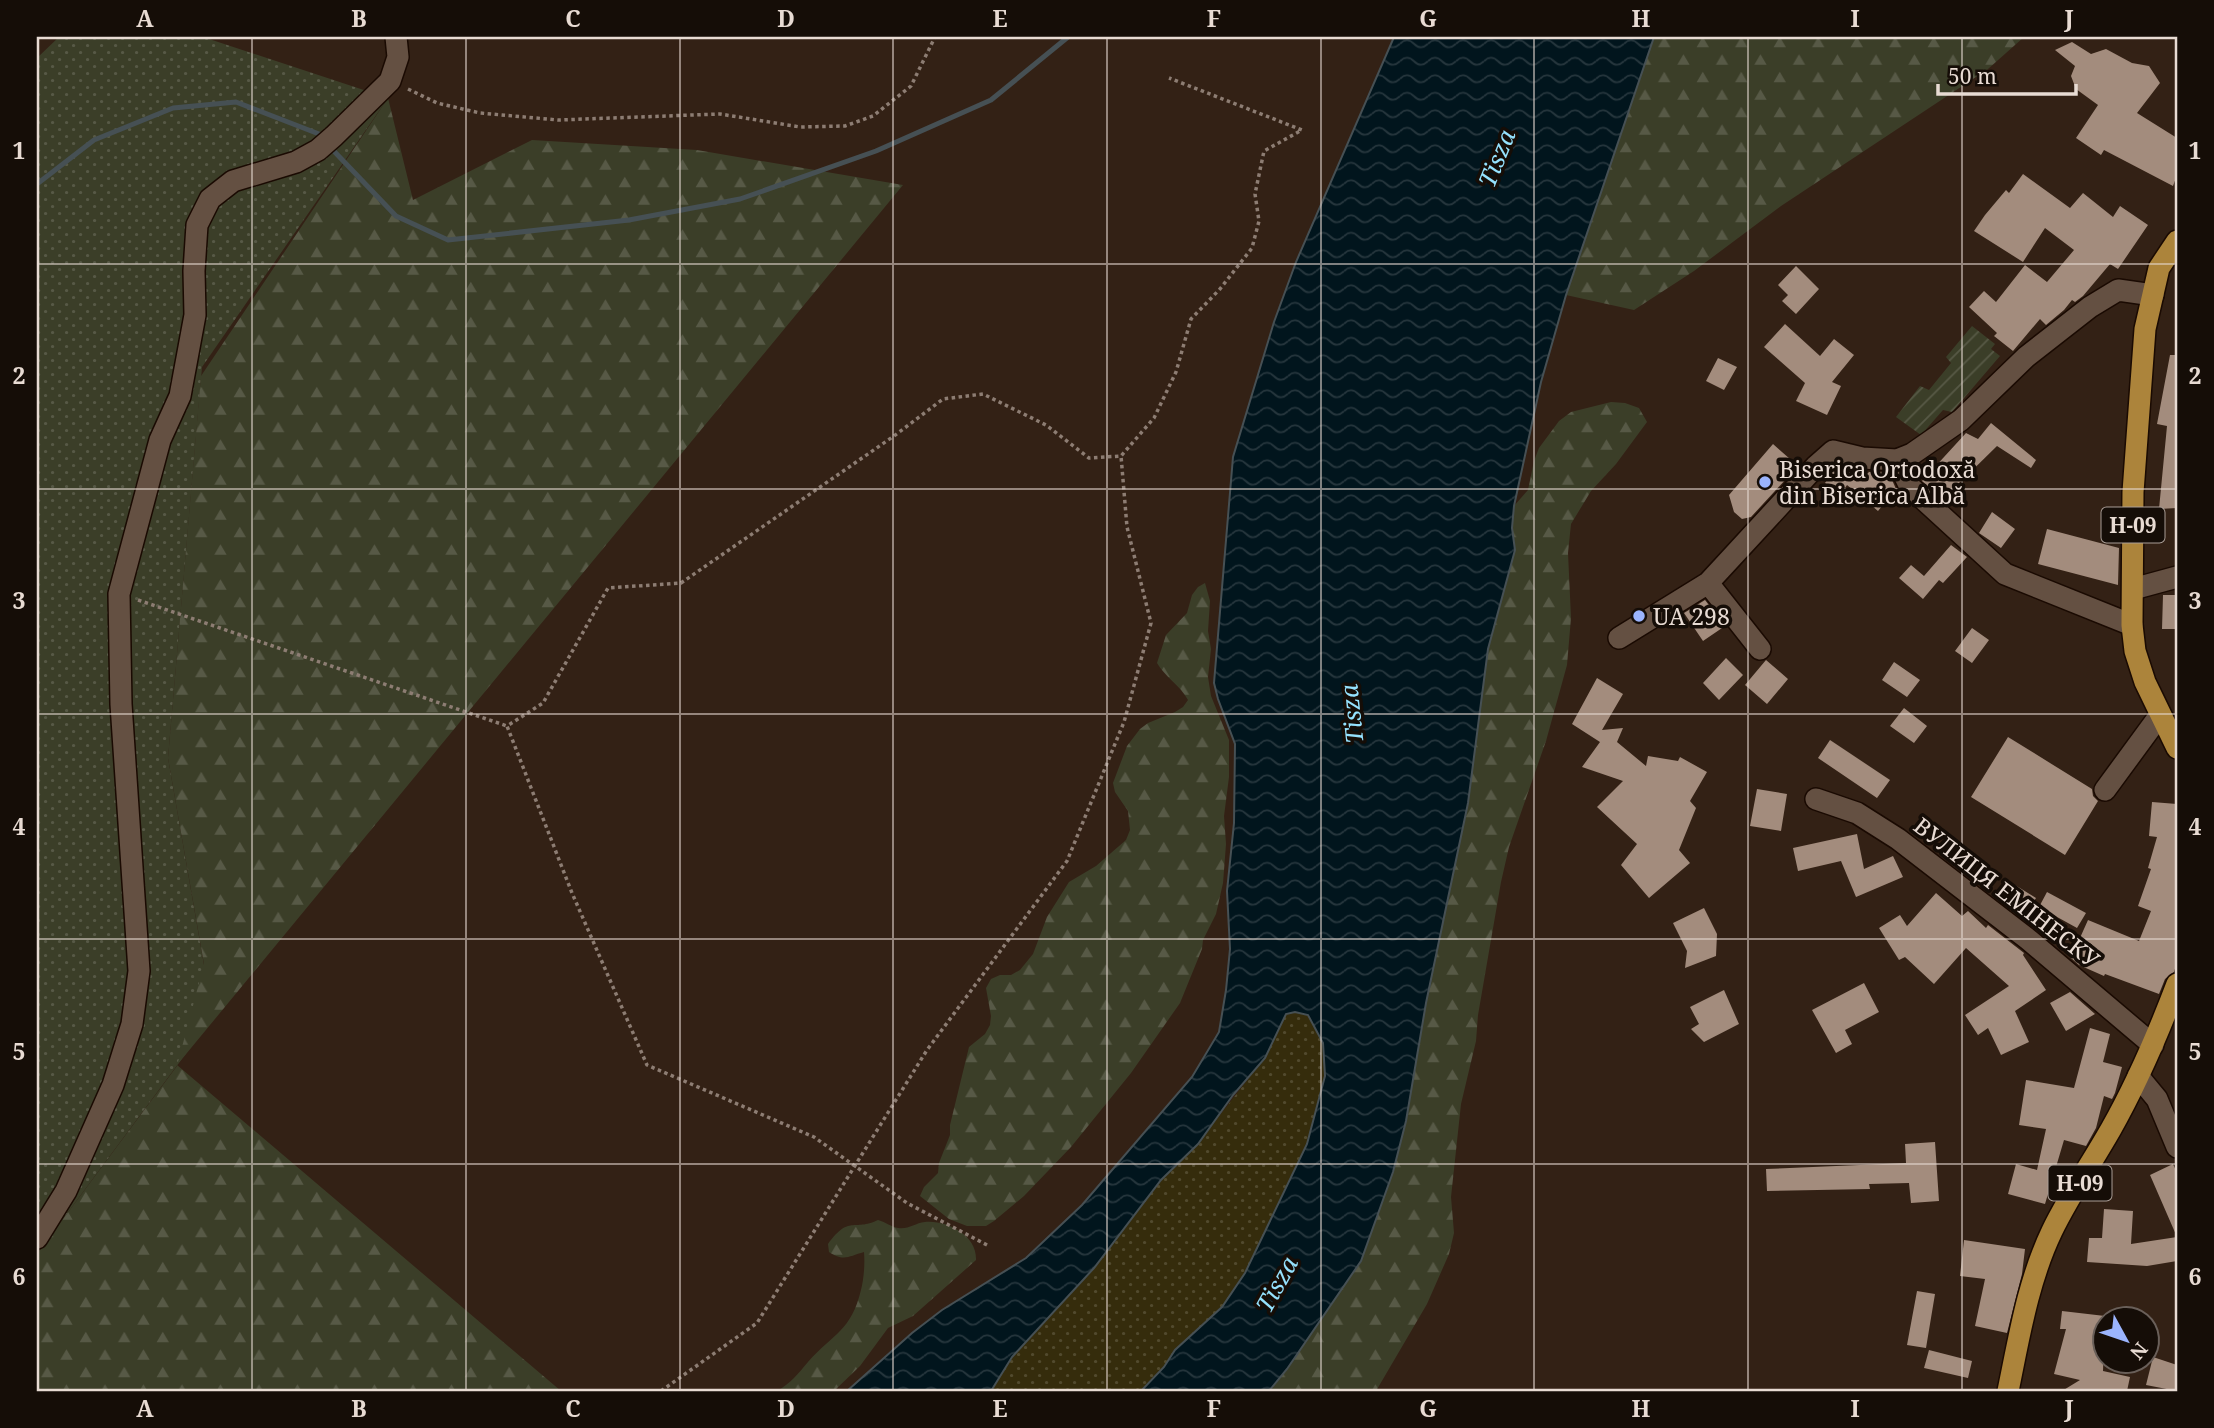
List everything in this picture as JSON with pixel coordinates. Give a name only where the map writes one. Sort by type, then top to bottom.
[{"type":"main road","name":"Н-09","points":[[2177,241],[2159,268],[2145,329],[2133,492],[2132,625],[2135,651],[2145,682],[2177,746]]},
{"type":"main road","name":"Н-09","points":[[2008,1391],[2028,1299],[2051,1233],[2138,1076],[2177,984]]},
{"type":"street","points":[[37,1238],[71,1180],[113,1085],[132,1024],[139,971],[121,704],[119,594],[160,440],[180,396],[195,315],[197,225],[211,199],[233,181],[296,162],[318,150],[334,136],[390,81],[398,57],[396,37]]},
{"type":"street","points":[[1619,638],[1708,583],[1833,451],[1898,460],[1912,454],[1961,420],[2026,357],[2090,307],[2118,290],[2153,295]]},
{"type":"street","points":[[1898,460],[1910,487],[2005,574],[2132,625]]},
{"type":"street","points":[[2133,589],[2177,577]]},
{"type":"street","points":[[1708,583],[1760,649]]},
{"type":"street","points":[[2105,790],[2160,715]]},
{"type":"street","name":"ВУЛИЦЯ ЕМІНЕСКУ","points":[[1816,799],[1857,813],[1898,839],[2029,940],[2153,1045]]},
{"type":"street","points":[[2138,1076],[2157,1099],[2177,1147]]},
{"type":"path","points":[[390,81],[437,103],[494,114],[558,120],[720,114],[800,127],[845,126],[873,116],[911,86],[935,37]]},
{"type":"path","points":[[661,1391],[757,1323],[928,1050],[1067,861],[1124,722],[1151,623],[1127,527],[1121,457],[1154,418],[1176,372],[1191,319],[1220,289],[1252,248],[1259,221],[1255,194],[1264,151],[1302,130],[1169,78]]},
{"type":"path","points":[[507,726],[543,703],[608,588],[681,583],[894,436],[943,399],[983,394],[1045,425],[1089,458],[1121,457]]},
{"type":"path","points":[[119,594],[507,726],[572,893],[646,1065],[814,1137],[907,1203],[987,1245]]},
{"type":"green space","points":[[59,37],[203,37],[388,98],[202,367],[168,758],[213,1017],[37,1254],[37,58]]},
{"type":"green space","points":[[1654,37],[2024,37],[1988,69],[1781,206],[1694,271],[1634,310],[1566,295]]},
{"type":"green space","points":[[388,98],[413,200],[532,140],[697,150],[903,185],[177,1065],[204,964],[168,758],[201,376]]},
{"type":"green space","points":[[1972,326],[1995,344],[1991,349],[2000,356],[1952,412],[1943,410],[1921,435],[1896,417],[1920,386],[1929,390],[1951,363],[1946,357]]},
{"type":"green space","points":[[1611,402],[1639,408],[1647,422],[1616,464],[1591,491],[1571,524],[1568,553],[1571,618],[1567,665],[1546,741],[1509,847],[1501,882],[1476,1041],[1461,1104],[1451,1197],[1454,1233],[1449,1254],[1427,1304],[1376,1391],[1270,1391],[1361,1261],[1393,1172],[1406,1121],[1426,1003],[1468,803],[1488,649],[1515,550],[1511,528],[1514,506],[1528,490],[1539,448],[1559,421],[1571,412]]},
{"type":"green space","points":[[1205,583],[1210,601],[1208,631],[1211,649],[1208,677],[1211,696],[1229,740],[1229,777],[1224,816],[1226,844],[1223,883],[1216,914],[1203,940],[1202,949],[1180,1003],[1131,1073],[1071,1147],[1024,1196],[986,1226],[967,1226],[949,1219],[920,1196],[924,1187],[938,1173],[950,1135],[950,1125],[969,1047],[985,1034],[990,1025],[986,988],[991,979],[1000,975],[1011,975],[1020,970],[1033,954],[1047,917],[1069,882],[1096,866],[1126,840],[1130,830],[1128,811],[1115,792],[1113,783],[1127,746],[1140,729],[1175,712],[1188,700],[1157,663],[1166,635],[1187,613],[1192,595]]},
{"type":"green space","points":[[177,1065],[561,1391],[37,1391],[37,1254]]},
{"type":"green space","points":[[878,1220],[902,1228],[925,1222],[951,1227],[972,1243],[976,1260],[913,1316],[888,1328],[860,1366],[834,1391],[777,1391],[794,1378],[841,1330],[857,1304],[863,1281],[864,1252],[839,1257],[829,1252],[828,1244],[847,1226]]},
{"type":"sand","points":[[1295,1012],[1308,1015],[1323,1043],[1325,1076],[1307,1144],[1245,1273],[1222,1307],[1175,1350],[1164,1367],[1141,1391],[991,1391],[1012,1357],[1094,1268],[1161,1180],[1198,1143],[1249,1078],[1286,1014]]},
{"type":"water","name":"Tisza","points":[[1394,37],[1654,37],[1566,295],[1541,382],[1514,506],[1512,528],[1515,550],[1488,649],[1468,803],[1426,1003],[1406,1121],[1393,1172],[1361,1261],[1269,1391],[1141,1391],[1164,1367],[1175,1350],[1222,1307],[1245,1273],[1307,1144],[1325,1076],[1323,1043],[1308,1015],[1295,1012],[1286,1014],[1265,1058],[1233,1095],[1198,1144],[1161,1180],[1094,1268],[1012,1357],[991,1391],[847,1391],[942,1310],[1026,1258],[1082,1205],[1192,1077],[1219,1032],[1230,949],[1227,891],[1234,823],[1235,744],[1214,683],[1233,457],[1274,322],[1296,262]]},
{"type":"building","points":[[2072,42],[2091,54],[2106,49],[2132,63],[2149,66],[2160,83],[2137,113],[2177,138],[2177,175],[2173,186],[2104,150],[2101,155],[2076,138],[2098,105],[2076,89],[2071,76],[2075,66],[2055,50]]},
{"type":"building","points":[[2023,174],[2070,208],[2083,193],[2113,217],[2120,206],[2148,225],[2118,269],[2110,264],[2083,296],[2075,302],[2072,300],[2046,325],[2040,319],[2013,351],[1994,336],[1997,333],[1969,307],[1984,291],[1996,302],[2025,265],[2047,282],[2074,250],[2045,228],[2023,262],[1974,231],[2006,190],[2009,193]]},
{"type":"building","points":[[1796,266],[1819,289],[1796,314],[1782,301],[1788,295],[1778,285]]},
{"type":"building","points":[[1785,324],[1820,356],[1834,339],[1854,355],[1832,382],[1841,386],[1827,415],[1796,401],[1805,383],[1764,347]]},
{"type":"building","points":[[2170,355],[2177,355],[2177,508],[2159,509],[2167,426],[2157,424]]},
{"type":"building","points":[[1718,358],[1737,367],[1724,390],[1706,381]]},
{"type":"building","points":[[1991,423],[2036,460],[2031,468],[1997,446],[1943,499],[1922,481],[1966,433],[1978,439]]},
{"type":"building","name":"Biserica Ortodoxă din Biserica Albă","points":[[1773,444],[1798,466],[1751,517],[1742,519],[1734,512],[1729,495]]},
{"type":"building","points":[[1837,465],[1867,474],[1889,473],[1896,489],[1878,511],[1847,485],[1841,494],[1825,483]]},
{"type":"building","points":[[1992,512],[2015,529],[2001,548],[1979,533]]},
{"type":"building","points":[[2047,529],[2119,548],[2118,585],[2038,564]]},
{"type":"building","points":[[1951,545],[1967,557],[1943,583],[1939,580],[1923,599],[1899,578],[1911,565],[1924,576]]},
{"type":"building","points":[[2163,595],[2177,595],[2177,629],[2162,629]]},
{"type":"building","points":[[1705,600],[1725,626],[1703,641],[1684,613]]},
{"type":"building","points":[[1972,628],[1989,640],[1972,663],[1955,651]]},
{"type":"building","points":[[1726,658],[1743,675],[1719,700],[1703,683]]},
{"type":"building","points":[[1766,660],[1788,679],[1767,704],[1745,685]]},
{"type":"building","points":[[1894,662],[1920,680],[1907,697],[1882,680]]},
{"type":"building","points":[[1597,678],[1623,694],[1602,730],[1623,728],[1617,742],[1646,766],[1648,756],[1678,761],[1680,757],[1707,772],[1690,801],[1696,808],[1679,850],[1690,863],[1649,898],[1621,865],[1637,844],[1597,807],[1623,781],[1582,767],[1600,742],[1572,724]]},
{"type":"building","points":[[1904,708],[1927,726],[1914,743],[1890,726]]},
{"type":"building","points":[[2008,737],[2092,789],[2093,796],[2098,801],[2065,855],[1971,797]]},
{"type":"building","points":[[1830,740],[1890,780],[1877,798],[1818,758]]},
{"type":"building","points":[[1757,789],[1787,794],[1781,831],[1750,826]]},
{"type":"building","points":[[2152,802],[2177,804],[2177,962],[2174,972],[2165,979],[2159,994],[2105,974],[2104,976],[2079,965],[2071,958],[2088,920],[2139,941],[2151,911],[2138,906],[2151,869],[2148,868],[2157,837],[2149,836]]},
{"type":"building","points":[[1857,834],[1864,869],[1893,856],[1903,877],[1856,897],[1841,861],[1798,871],[1793,848]]},
{"type":"building","points":[[2015,885],[2036,898],[2023,918],[2003,903]]},
{"type":"building","points":[[2047,892],[2086,913],[2077,928],[2039,907]]},
{"type":"building","points":[[1936,893],[1962,916],[1968,911],[1986,928],[1988,925],[2024,953],[2046,990],[2015,1011],[2029,1042],[2001,1055],[1988,1028],[1978,1035],[1965,1015],[2009,986],[1966,948],[1934,984],[1905,957],[1899,960],[1879,928],[1900,915],[1907,926]]},
{"type":"building","points":[[1704,908],[1717,934],[1716,956],[1685,968],[1687,951],[1673,923]]},
{"type":"building","points":[[1864,983],[1879,1012],[1845,1030],[1852,1044],[1836,1053],[1812,1010]]},
{"type":"building","points":[[1724,990],[1739,1024],[1704,1042],[1691,1029],[1699,1024],[1690,1007]]},
{"type":"building","points":[[2070,992],[2095,1014],[2066,1031],[2050,1003]]},
{"type":"building","points":[[2090,1028],[2110,1034],[2103,1062],[2122,1067],[2115,1093],[2112,1099],[2104,1096],[2096,1128],[2086,1146],[2064,1140],[2045,1204],[2008,1194],[2016,1164],[2037,1170],[2046,1129],[2019,1125],[2026,1080],[2074,1088]]},
{"type":"building","points":[[1935,1142],[1939,1201],[1911,1203],[1909,1183],[1869,1184],[1870,1189],[1767,1191],[1766,1169],[1906,1163],[1905,1144]]},
{"type":"building","points":[[2173,1164],[2177,1173],[2177,1237],[2150,1175]]},
{"type":"building","points":[[2104,1209],[2133,1211],[2131,1244],[2177,1237],[2177,1261],[2147,1266],[2087,1262],[2089,1238],[2102,1238]]},
{"type":"building","points":[[1964,1240],[2025,1249],[2022,1274],[2007,1333],[1975,1326],[1985,1279],[1960,1276]]},
{"type":"building","points":[[1917,1291],[1935,1294],[1926,1348],[1907,1345]]},
{"type":"building","points":[[2062,1311],[2092,1314],[2092,1376],[2130,1377],[2127,1391],[2062,1391],[2080,1380],[2054,1374],[2066,1329],[2060,1329]]},
{"type":"building","points":[[1929,1350],[1972,1361],[1968,1378],[1924,1368]]},
{"type":"building","points":[[2162,1360],[2177,1365],[2177,1391],[2146,1385],[2148,1376],[2162,1376]]},
{"type":"waterway","points":[[329,146],[396,216],[448,240],[629,220],[740,199],[876,151],[991,100],[1068,37]]},
{"type":"waterway","points":[[37,184],[94,140],[173,108],[236,102],[319,134],[323,139]]},
{"type":"place","name":"Biserica Ortodoxă din Biserica Albă","points":[[1765,482]]},
{"type":"place","name":"UA 298","points":[[1639,616]]}]
